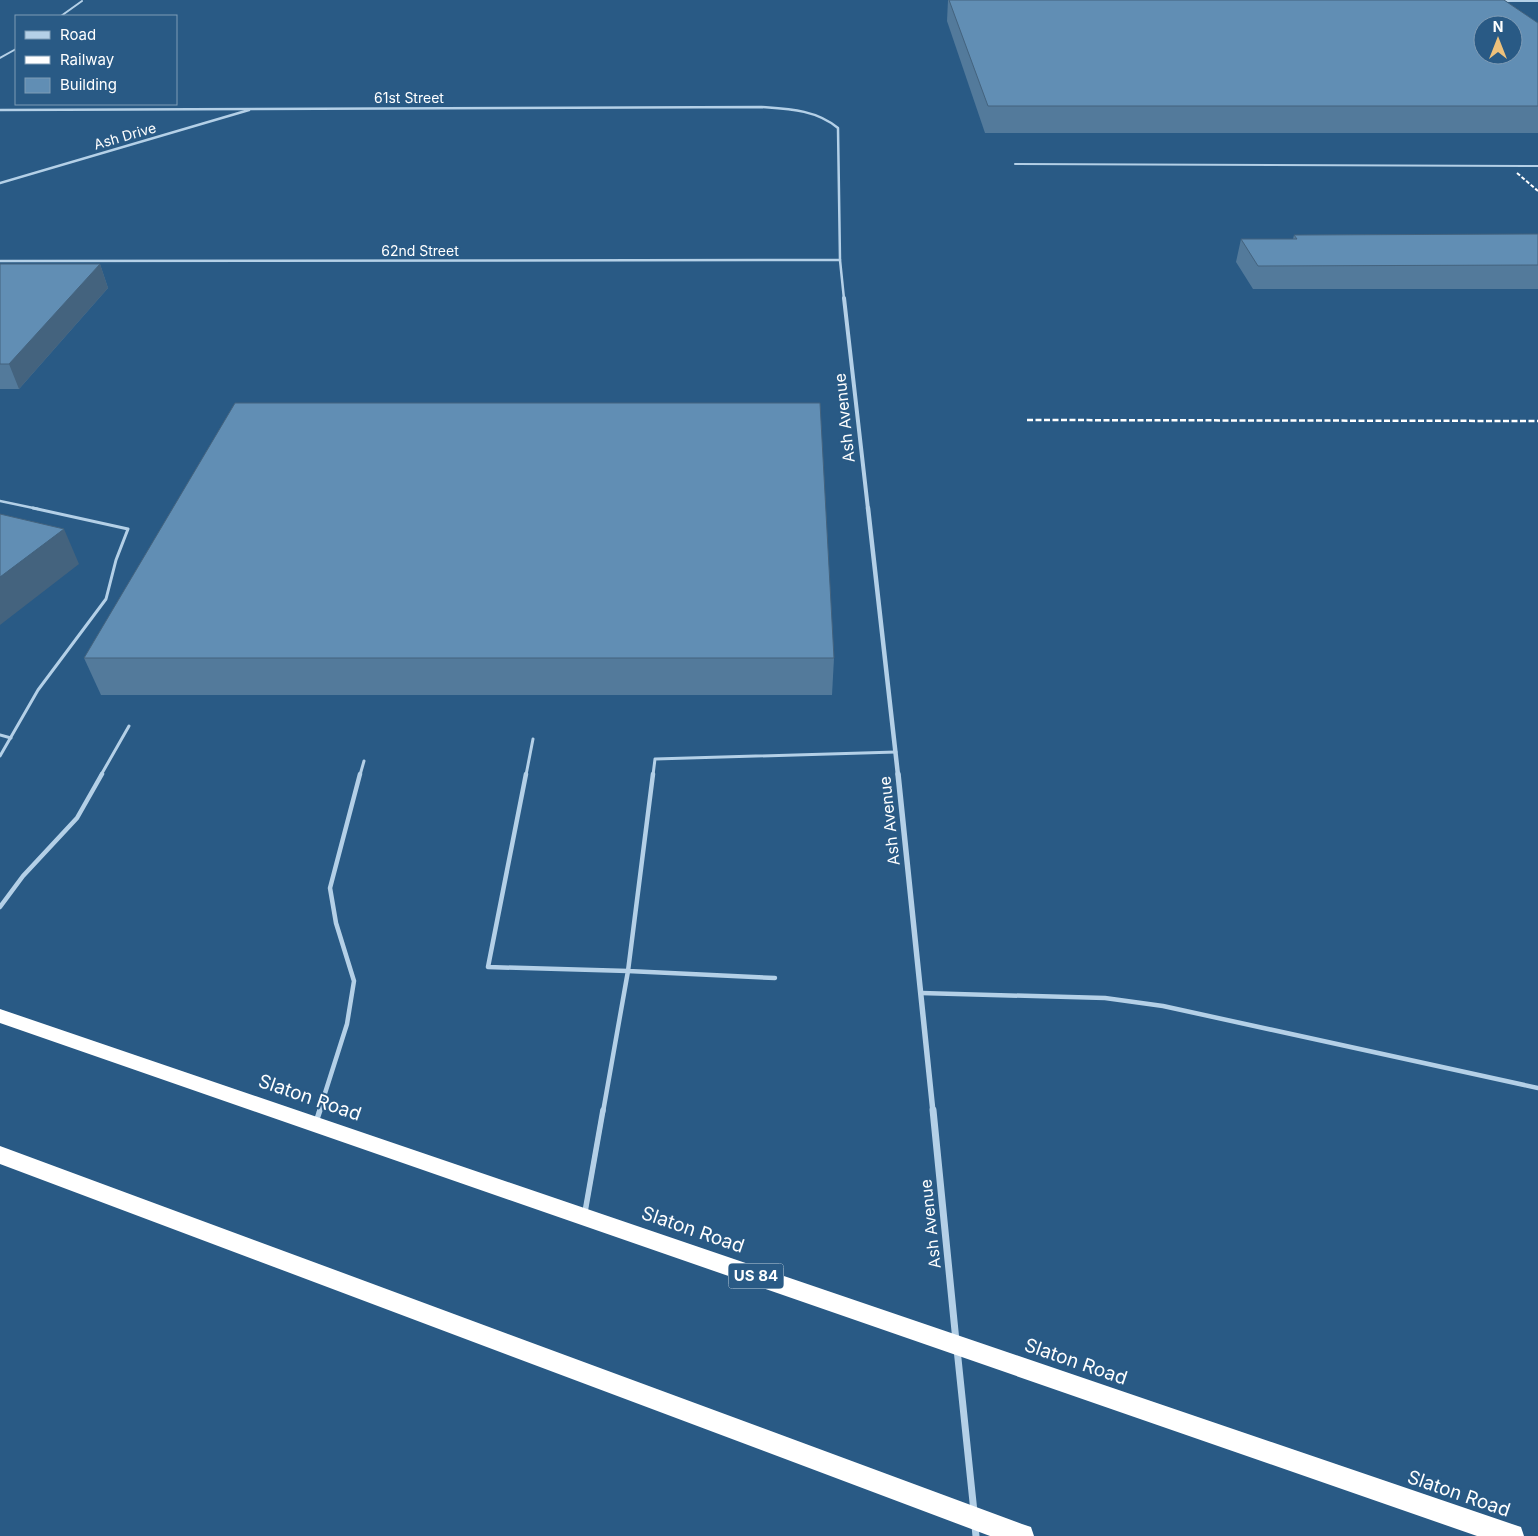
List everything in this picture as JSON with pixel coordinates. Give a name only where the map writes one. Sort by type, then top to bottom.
[{"type":"highway","name":"Slaton Road","points":[[0,1016],[1512,1536]]},
{"type":"highway","points":[[0,1155],[976,1527],[1022,1536]]},
{"type":"street","name":"61st Street","points":[[0,110],[762,107],[817,114]]},
{"type":"street","name":"Ash Drive","points":[[0,183],[255,109]]},
{"type":"street","name":"Ash Avenue","points":[[817,114],[830,120],[838,128],[840,260],[896,752],[976,1527]]},
{"type":"street","name":"62nd Street","points":[[0,261],[840,260]]},
{"type":"lane","points":[[63,15],[82,1]]},
{"type":"lane","points":[[1498,1],[1538,2]]},
{"type":"lane","points":[[0,58],[15,50]]},
{"type":"lane","points":[[1015,164],[1538,166]]},
{"type":"lane","points":[[0,501],[128,529],[116,560],[106,599],[38,690],[0,756]]},
{"type":"lane","points":[[0,908],[23,876],[77,818],[129,726]]},
{"type":"lane","points":[[0,735],[11,738]]},
{"type":"lane","points":[[533,739],[488,967],[628,970],[775,978]]},
{"type":"lane","points":[[585,1217],[628,970],[655,759],[896,752]]},
{"type":"lane","points":[[315,1124],[347,1024],[354,982],[336,923],[330,888],[364,761]]},
{"type":"lane","points":[[920,993],[1104,998],[1164,1006],[1538,1088]]},
{"type":"building","points":[[949,0],[1504,0],[1538,23],[1538,106],[988,106]]},
{"type":"building","points":[[1538,234],[1538,265],[1258,266],[1241,239],[1297,239],[1294,235]]},
{"type":"building","points":[[0,264],[100,264],[9,364],[0,364]]},
{"type":"building","points":[[235,403],[820,403],[834,658],[84,658]]},
{"type":"building","points":[[0,514],[64,529],[0,577]]},
{"type":"railway","points":[[1517,173],[1538,191]]},
{"type":"railway","points":[[1027,420],[1538,421]]}]
